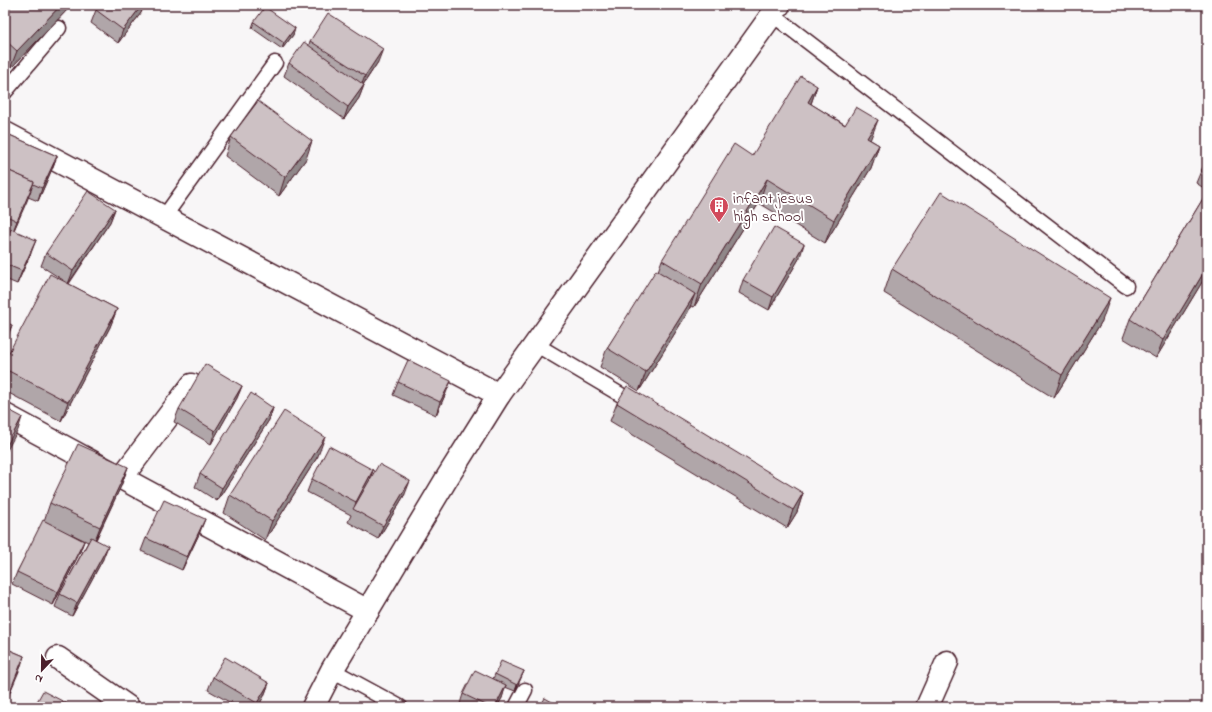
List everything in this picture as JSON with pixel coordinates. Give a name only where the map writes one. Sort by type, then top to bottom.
[{"type":"street","points":[[313,707],[332,670],[447,478],[499,395],[776,10]]},
{"type":"street","points":[[5,133],[499,395]]},
{"type":"street","points":[[122,477],[192,385]]},
{"type":"street","points":[[9,443],[13,419],[368,611]]},
{"type":"street","points":[[58,658],[128,707]]},
{"type":"street","points":[[927,707],[947,662]]},
{"type":"lane","points":[[776,10],[1126,286]]},
{"type":"lane","points":[[5,92],[59,28]]},
{"type":"lane","points":[[164,217],[275,63]]},
{"type":"lane","points":[[535,344],[650,412]]},
{"type":"lane","points":[[332,670],[400,707]]},
{"type":"lane","points":[[516,707],[525,690]]},
{"type":"building","points":[[5,5],[61,5],[17,51],[5,40]]},
{"type":"building","points":[[100,5],[142,5],[123,30],[96,10]]},
{"type":"building","points":[[265,7],[295,28],[284,43],[254,22]]},
{"type":"building","points":[[328,13],[383,49],[365,76],[310,41]]},
{"type":"building","points":[[304,42],[364,85],[348,107],[289,63]]},
{"type":"building","name":"infant jesus high school","points":[[801,76],[817,86],[808,102],[845,125],[856,107],[878,120],[867,138],[879,145],[834,220],[767,179],[702,284],[662,260],[734,144],[752,156]]},
{"type":"building","points":[[258,101],[312,141],[285,177],[231,137]]},
{"type":"building","points":[[5,133],[57,156],[42,188],[33,184],[34,182],[5,169]]},
{"type":"building","points":[[1207,160],[1207,174],[1201,171]]},
{"type":"building","points":[[5,169],[34,182],[17,221],[5,215]]},
{"type":"building","points":[[88,191],[115,209],[73,271],[46,253]]},
{"type":"building","points":[[941,192],[1110,298],[1062,375],[892,269]]},
{"type":"building","points":[[1207,192],[1207,267],[1163,340],[1130,319]]},
{"type":"building","points":[[774,227],[804,244],[773,297],[743,280]]},
{"type":"building","points":[[5,229],[8,230],[5,237]]},
{"type":"building","points":[[11,229],[36,240],[22,271],[5,264],[5,243]]},
{"type":"building","points":[[656,270],[695,294],[646,372],[607,348]]},
{"type":"building","points":[[50,274],[117,309],[68,402],[5,369],[5,360]]},
{"type":"building","points":[[5,322],[12,325],[5,340]]},
{"type":"building","points":[[408,360],[451,381],[440,402],[398,382]]},
{"type":"building","points":[[205,364],[242,386],[215,431],[179,409]]},
{"type":"building","points":[[627,386],[803,493],[793,510],[617,403]]},
{"type":"building","points":[[251,393],[273,408],[222,488],[200,474]]},
{"type":"building","points":[[5,408],[22,417],[5,449]]},
{"type":"building","points":[[284,411],[325,437],[272,521],[230,495]]},
{"type":"building","points":[[78,444],[128,467],[100,527],[50,503]]},
{"type":"building","points":[[329,446],[373,470],[356,502],[312,479]]},
{"type":"building","points":[[379,464],[410,481],[383,526],[353,509]]},
{"type":"building","points":[[164,500],[205,519],[187,557],[146,538]]},
{"type":"building","points":[[43,520],[84,541],[58,592],[17,572]]},
{"type":"building","points":[[91,537],[108,546],[77,603],[60,594]]},
{"type":"building","points":[[5,648],[24,656],[10,691],[5,689]]},
{"type":"building","points":[[225,657],[269,683],[257,703],[213,677]]},
{"type":"building","points":[[501,661],[524,671],[517,685],[495,674]]},
{"type":"building","points":[[475,670],[506,685],[495,707],[490,707],[463,694]]},
{"type":"building","points":[[43,691],[68,704],[67,707],[34,707]]},
{"type":"building","points":[[545,698],[561,707],[540,707]]},
{"type":"place","name":"infant jesus high school","points":[[719,223]]}]
